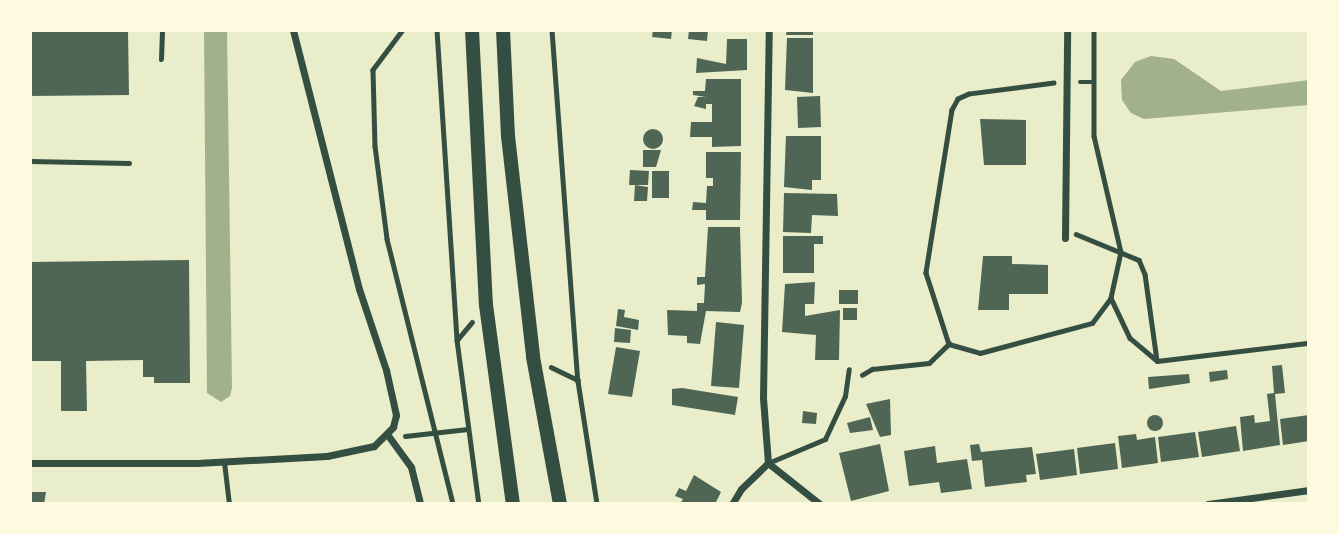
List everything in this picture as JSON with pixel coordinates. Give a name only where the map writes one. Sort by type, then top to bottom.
[{"type":"main road","points":[[472,30],[486,305],[513,504]]},
{"type":"main road","points":[[503,30],[508,136],[533,357],[561,504]]},
{"type":"street","points":[[30,463],[224,462],[339,454],[374,446],[397,420],[386,370],[359,289],[293,30]]},
{"type":"street","points":[[769,30],[764,398],[768,463],[820,504]]},
{"type":"street","points":[[1065,238],[1064,82],[1067,30]]},
{"type":"street","points":[[387,434],[404,452],[420,504]]},
{"type":"street","points":[[732,504],[741,489],[768,463]]},
{"type":"street","points":[[1208,504],[1309,490]]},
{"type":"lane","points":[[161,59],[162,30]]},
{"type":"lane","points":[[30,161],[129,163]]},
{"type":"lane","points":[[768,463],[825,439],[848,383],[849,369]]},
{"type":"lane","points":[[224,462],[229,504]]},
{"type":"path","points":[[404,30],[373,70],[375,146],[387,239],[453,504]]},
{"type":"path","points":[[438,30],[449,244],[468,429],[480,504]]},
{"type":"path","points":[[552,30],[575,341],[597,504]]},
{"type":"path","points":[[949,344],[980,353],[1092,323],[1111,298],[1121,253],[1094,136],[1094,30]]},
{"type":"path","points":[[949,344],[926,273],[952,110],[958,99],[969,94],[1064,82],[1094,82]]},
{"type":"path","points":[[1065,229],[1139,260],[1145,274],[1157,360]]},
{"type":"path","points":[[1111,298],[1130,338],[1157,360],[1309,343]]},
{"type":"path","points":[[848,383],[872,369],[929,363],[949,344]]},
{"type":"path","points":[[387,434],[437,435],[468,429]]},
{"type":"shaded area","points":[[204,30],[227,30],[232,388],[230,396],[221,402],[207,393]]},
{"type":"shaded area","points":[[1151,56],[1174,59],[1221,91],[1309,80],[1309,105],[1144,119],[1131,113],[1122,100],[1121,80],[1135,62]]},
{"type":"building","points":[[30,30],[128,30],[129,95],[30,96]]},
{"type":"building","points":[[653,30],[672,30],[671,39],[652,37]]},
{"type":"building","points":[[689,30],[708,30],[707,41],[688,39]]},
{"type":"building","points":[[787,30],[813,30],[813,35],[786,35]]},
{"type":"building","points":[[787,38],[813,38],[813,93],[785,90]]},
{"type":"building","points":[[727,39],[747,39],[747,70],[696,73],[697,58],[726,64]]},
{"type":"building","points":[[706,79],[741,79],[741,146],[712,147],[712,137],[690,137],[691,122],[712,122],[712,104],[706,104],[706,109],[694,106],[698,97],[706,97],[693,95],[693,91],[705,91]]},
{"type":"building","points":[[820,96],[821,127],[798,128],[797,97]]},
{"type":"building","points":[[980,119],[1026,120],[1026,165],[984,165]]},
{"type":"building","points":[[653,129],[660,132],[663,139],[660,146],[653,149],[646,146],[643,139],[646,132]]},
{"type":"building","points":[[786,136],[821,136],[821,180],[812,180],[812,190],[784,187]]},
{"type":"building","points":[[643,150],[661,150],[656,167],[643,167]]},
{"type":"building","points":[[706,152],[741,152],[740,220],[706,220],[706,210],[692,210],[693,202],[706,203],[707,186],[713,186],[713,178],[706,178]]},
{"type":"building","points":[[630,170],[649,171],[648,185],[629,185]]},
{"type":"building","points":[[652,171],[669,171],[669,198],[652,198]]},
{"type":"building","points":[[635,185],[648,187],[647,201],[634,201]]},
{"type":"building","points":[[784,193],[837,194],[838,216],[812,215],[811,233],[783,232]]},
{"type":"building","points":[[708,227],[740,227],[742,303],[740,312],[706,311],[700,344],[687,343],[687,336],[668,335],[667,310],[697,311],[697,303],[704,303],[705,284],[697,285],[697,277],[705,277]]},
{"type":"building","points":[[783,236],[823,236],[823,244],[814,244],[814,273],[783,273]]},
{"type":"building","points":[[983,256],[1012,256],[1012,264],[1048,265],[1048,294],[1009,294],[1009,310],[978,310]]},
{"type":"building","points":[[189,260],[190,383],[154,383],[154,377],[143,377],[143,360],[86,361],[87,411],[61,411],[61,361],[30,361],[30,262]]},
{"type":"building","points":[[815,282],[814,304],[805,304],[805,316],[840,310],[839,360],[815,360],[816,335],[782,332],[785,284]]},
{"type":"building","points":[[839,290],[858,290],[858,304],[839,304]]},
{"type":"building","points":[[843,308],[857,308],[857,320],[843,320]]},
{"type":"building","points":[[618,309],[625,310],[624,317],[639,320],[638,330],[616,326]]},
{"type":"building","points":[[716,322],[744,325],[739,388],[711,386]]},
{"type":"building","points":[[615,328],[631,330],[630,343],[614,342]]},
{"type":"building","points":[[616,347],[640,351],[632,397],[608,394]]},
{"type":"building","points":[[1282,365],[1285,393],[1275,394],[1280,445],[1243,451],[1240,417],[1254,415],[1255,423],[1270,421],[1267,394],[1274,393],[1272,366]]},
{"type":"building","points":[[1227,370],[1228,379],[1210,382],[1209,372]]},
{"type":"building","points":[[1189,374],[1190,383],[1149,389],[1148,377]]},
{"type":"building","points":[[682,388],[738,397],[735,415],[672,405],[672,389]]},
{"type":"building","points":[[890,399],[891,435],[880,437],[866,404]]},
{"type":"building","points":[[803,411],[817,413],[816,424],[802,423]]},
{"type":"building","points":[[1152,415],[1158,415],[1163,423],[1161,429],[1152,431],[1147,426],[1147,420]]},
{"type":"building","points":[[1309,415],[1309,441],[1283,445],[1280,419]]},
{"type":"building","points":[[870,417],[873,430],[850,433],[847,423]]},
{"type":"building","points":[[1236,426],[1240,451],[1202,457],[1198,432]]},
{"type":"building","points":[[1195,432],[1199,457],[1161,462],[1158,437]]},
{"type":"building","points":[[1136,434],[1137,440],[1155,437],[1158,463],[1122,468],[1118,436]]},
{"type":"building","points":[[1115,443],[1118,469],[1080,474],[1077,448]]},
{"type":"building","points":[[880,444],[889,491],[851,501],[839,453]]},
{"type":"building","points":[[979,444],[981,452],[1032,447],[1036,474],[1026,475],[1027,482],[985,487],[982,460],[972,461],[970,445]]},
{"type":"building","points":[[935,446],[937,463],[967,459],[972,489],[941,493],[939,482],[909,486],[904,451]]},
{"type":"building","points":[[1074,449],[1077,475],[1040,480],[1036,454]]},
{"type":"building","points":[[694,475],[721,492],[715,504],[680,504],[683,499],[675,496],[679,488],[686,491]]},
{"type":"building","points":[[30,492],[46,492],[44,504],[30,504]]}]
